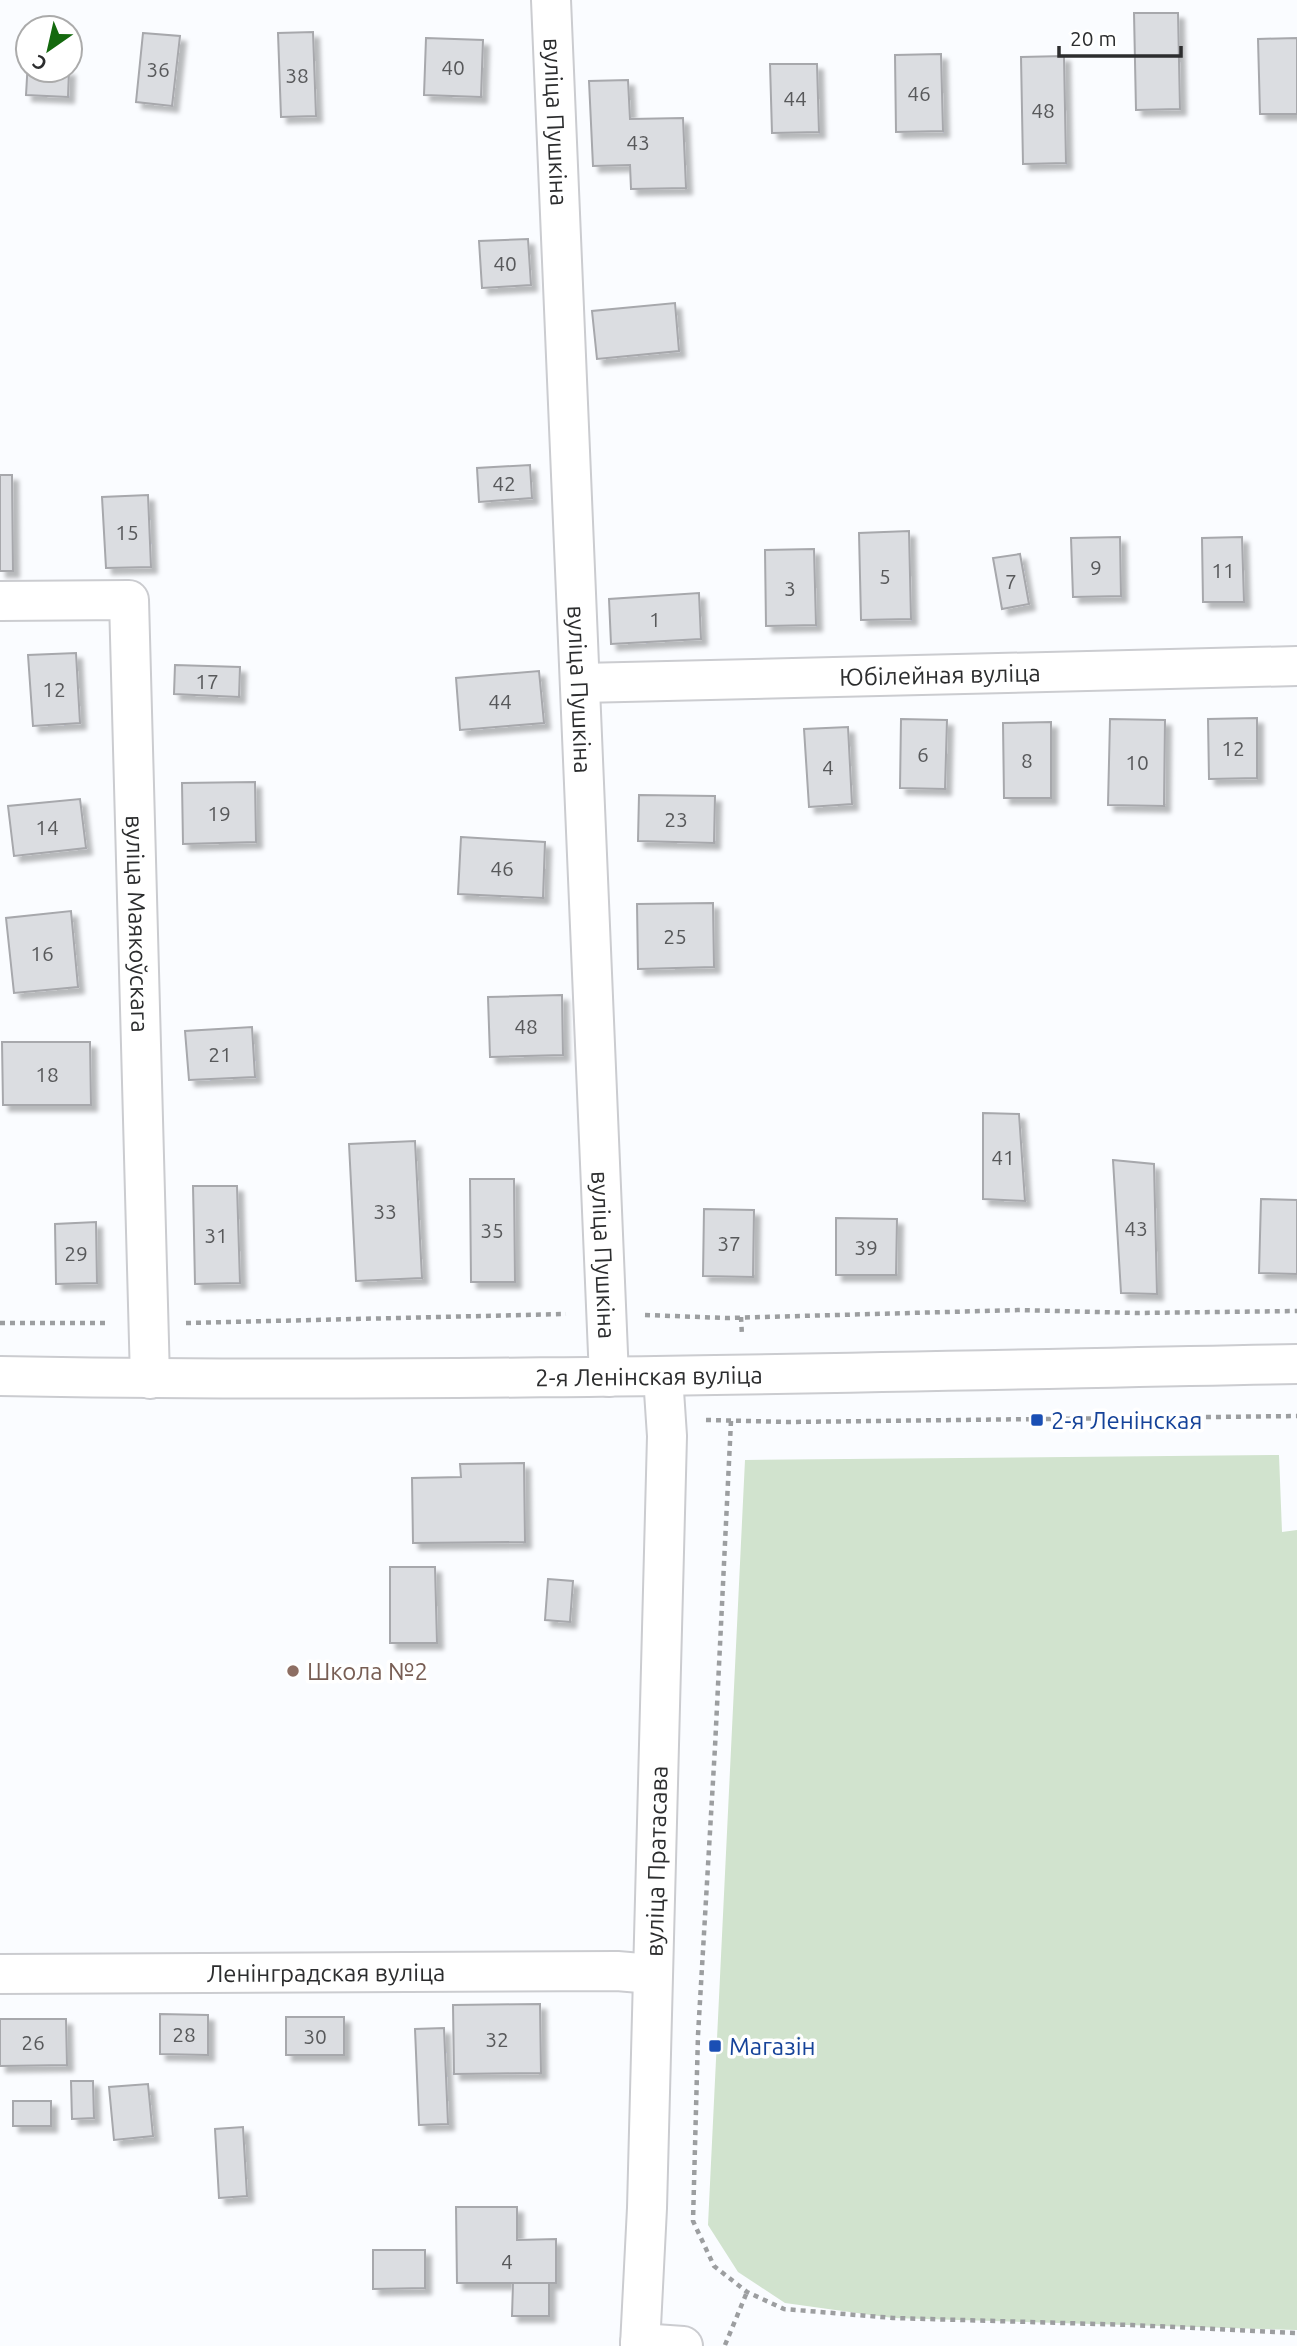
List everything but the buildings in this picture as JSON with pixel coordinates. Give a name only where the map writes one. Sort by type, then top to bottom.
[{"type":"street","name":"вуліца Пушкіна","points":[[551,0],[609,1377]]},
{"type":"street","name":"вуліца Маякоўскага","points":[[0,601],[129,600],[150,1379]]},
{"type":"street","name":"Юбілейная вуліца","points":[[581,683],[1297,666]]},
{"type":"street","name":"2-я Ленінская вуліца","points":[[0,1376],[150,1379],[609,1377],[1297,1364]]},
{"type":"street","name":"вуліца Пратасава","points":[[640,2345],[647,2208],[667,1436],[663,1376]]},
{"type":"street","name":"Ленінградская вуліца","points":[[0,1973],[617,1970],[652,1974]]},
{"type":"street","points":[[640,2345],[683,2346]]},
{"type":"path","points":[[0,1323],[148,1324],[607,1313],[727,1318],[1020,1310],[1135,1313],[1297,1311]]},
{"type":"path","points":[[730,1421],[698,2035],[693,2221],[714,2266],[747,2292],[784,2309],[893,2318],[1297,2333]]},
{"type":"path","points":[[725,2346],[747,2292]]},
{"type":"green space","points":[[1279,1455],[1282,1532],[1297,1530],[1297,2330],[893,2318],[785,2303],[738,2272],[708,2225],[745,1460]]},
{"type":"place","name":"2-я Ленінская","points":[[1037,1420]]},
{"type":"place","name":"Школа №2","points":[[293,1671]]},
{"type":"place","name":"Магазін","points":[[715,2046]]}]
